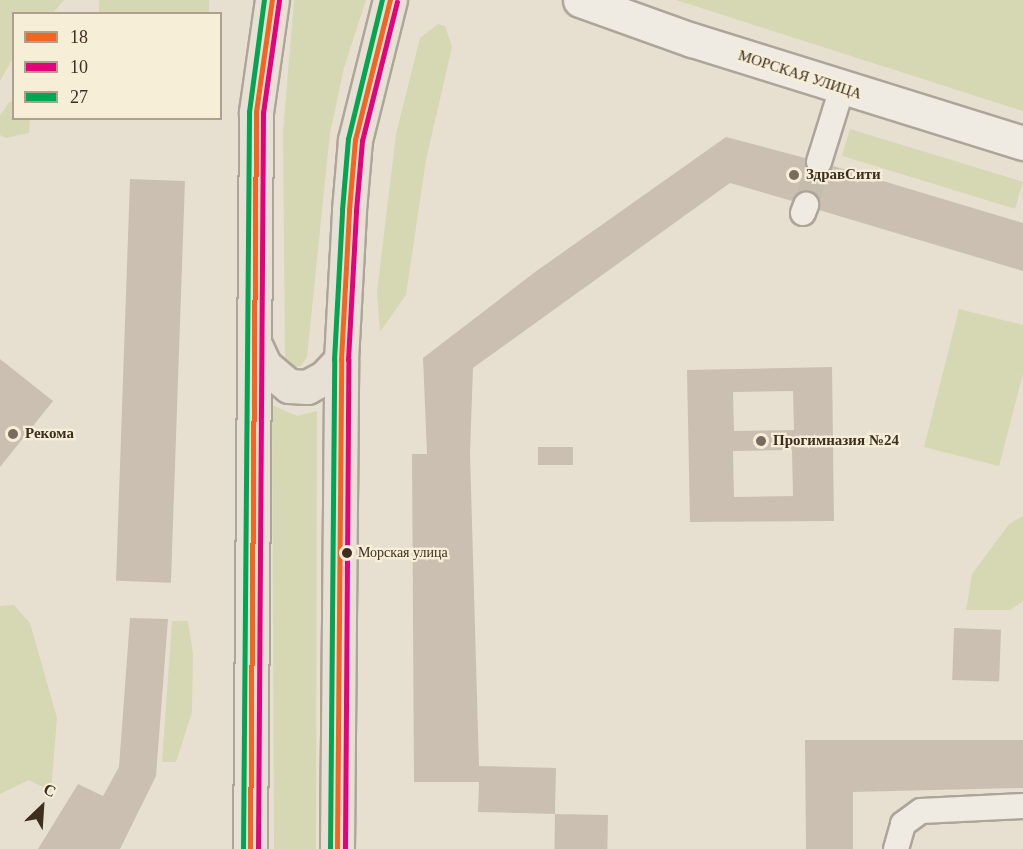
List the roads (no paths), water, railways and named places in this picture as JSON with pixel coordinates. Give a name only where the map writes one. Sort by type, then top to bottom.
[{"type":"main road","points":[[250,849],[256,347],[256,112],[272,0]]},
{"type":"main road","points":[[338,849],[341,360],[355,140],[390,0]]},
{"type":"main road","points":[[256,347],[265,366],[288,386],[307,387],[325,377],[341,360]]},
{"type":"street","points":[[381,33],[409,0]]},
{"type":"street","name":"МОРСКАЯ УЛИЦА","points":[[580,0],[842,88],[1023,143]]},
{"type":"street","points":[[819,162],[842,88]]},
{"type":"street","points":[[896,849],[903,824],[921,811],[1023,806]]},
{"type":"tunnel","points":[[806,205],[819,162]]},
{"type":"place","name":"ЗдравСити","points":[[794,175]]},
{"type":"place","name":"Рекома","points":[[13,434]]},
{"type":"place","name":"Прогимназия №24","points":[[761,441]]},
{"type":"place","name":"Морская улица","points":[[347,553]]}]
